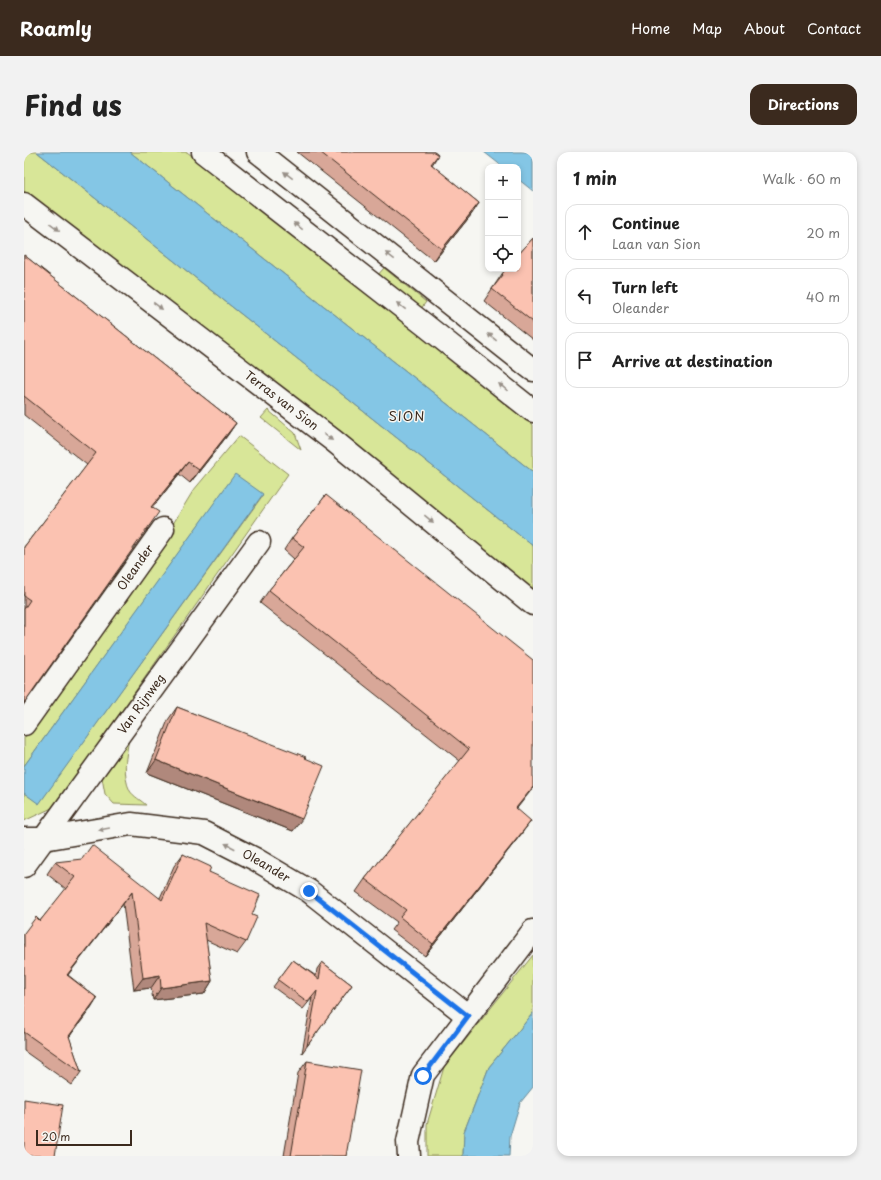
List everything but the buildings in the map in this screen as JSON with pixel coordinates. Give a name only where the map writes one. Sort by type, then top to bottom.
[{"type":"street","points":[[203,152],[533,412]]},
{"type":"street","points":[[258,152],[533,370]]},
{"type":"street","name":"Terras van Sion","points":[[24,204],[334,441],[533,604]]},
{"type":"street","name":"Oleander","points":[[24,724],[163,529]]},
{"type":"street","name":"Van Rijnweg","points":[[24,866],[34,839],[259,542]]},
{"type":"street","name":"Oleander","points":[[34,839],[131,824],[204,833],[255,859],[300,886],[468,1016]]},
{"type":"street","points":[[409,1156],[408,1142],[423,1076],[533,931]]},
{"type":"green space","points":[[24,152],[37,152],[533,546],[533,595],[24,191]]},
{"type":"green space","points":[[130,152],[187,152],[351,280],[533,425],[533,472]]},
{"type":"green space","points":[[384,268],[426,302],[420,310],[377,276]]},
{"type":"green space","points":[[268,410],[295,433],[301,450],[261,418]]},
{"type":"green space","points":[[239,436],[288,474],[54,807],[24,821],[24,793],[39,803],[263,495],[235,475],[24,766],[24,738],[165,537],[193,491]]},
{"type":"green space","points":[[129,739],[125,765],[126,779],[131,793],[146,805],[114,804],[105,794],[102,778]]},
{"type":"green space","points":[[533,955],[533,1013],[489,1067],[464,1132],[463,1156],[427,1156],[427,1124],[444,1067]]},
{"type":"water","points":[[37,152],[130,152],[533,472],[533,546]]},
{"type":"water","points":[[484,152],[533,152],[533,191],[521,181],[521,164],[499,164]]},
{"type":"water","points":[[235,474],[263,494],[39,804],[24,793],[24,766]]},
{"type":"water","points":[[533,1013],[533,1087],[520,1103],[510,1136],[509,1156],[463,1156],[464,1132],[489,1067]]},
{"type":"district","name":"SION","points":[[407,416]]},
{"type":"route","points":[[309,891],[468,1016],[423,1076]]}]
